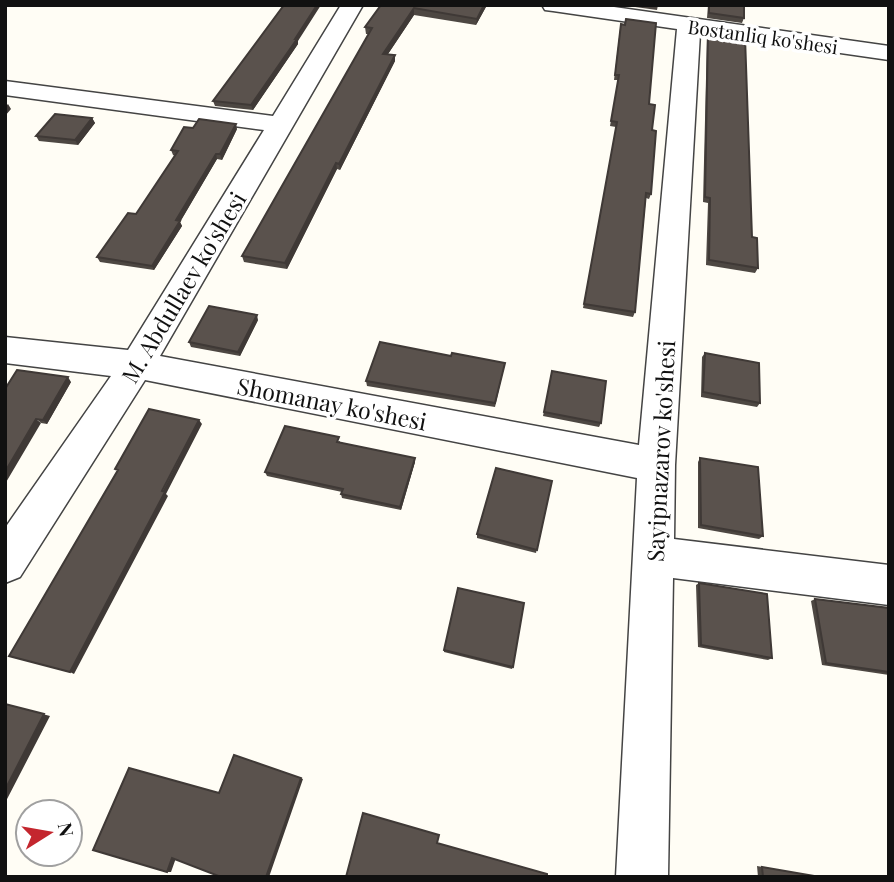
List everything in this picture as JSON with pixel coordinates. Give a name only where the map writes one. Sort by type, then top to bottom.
[{"type":"street","name":"M. Abdullaev ko'shesi","points":[[5,563],[137,365],[352,5]]},
{"type":"street","name":"Bostanliq ko'shesi","points":[[553,5],[889,54]]},
{"type":"street","name":"Sayipnazarov ko'shesi","points":[[642,877],[656,465],[690,25]]},
{"type":"street","points":[[5,88],[281,125]]},
{"type":"street","name":"Shomanay ko'shesi","points":[[5,351],[137,365],[656,465]]},
{"type":"street","points":[[655,556],[889,585]]},
{"type":"building","points":[[284,5],[317,5],[251,105],[213,101]]},
{"type":"building","points":[[381,5],[484,5],[477,19],[414,8],[383,54],[395,55],[285,263],[242,256],[372,28],[365,27]]},
{"type":"building","points":[[709,5],[744,5],[744,18],[709,13]]},
{"type":"building","points":[[626,19],[656,23],[649,104],[655,105],[652,130],[656,131],[651,194],[646,193],[635,312],[584,304],[617,122],[611,121],[619,75],[615,75],[621,24],[625,25]]},
{"type":"building","points":[[708,32],[745,37],[752,237],[757,238],[758,268],[709,260],[710,198],[705,197]]},
{"type":"building","points":[[55,114],[92,118],[75,140],[36,136]]},
{"type":"building","points":[[199,119],[236,124],[220,154],[216,154],[176,220],[180,221],[152,266],[97,257],[128,213],[136,214],[178,151],[171,150],[184,127],[193,128]]},
{"type":"building","points":[[209,306],[257,315],[238,352],[189,342]]},
{"type":"building","points":[[380,342],[505,363],[495,403],[366,381]]},
{"type":"building","points":[[705,353],[759,363],[760,403],[703,392]]},
{"type":"building","points":[[17,370],[68,377],[43,420],[36,419],[5,472],[5,389]]},
{"type":"building","points":[[552,371],[606,381],[601,423],[544,412]]},
{"type":"building","points":[[149,409],[199,420],[162,491],[165,492],[70,672],[9,656],[118,470],[115,469]]},
{"type":"building","points":[[285,426],[339,437],[337,442],[415,458],[400,507],[341,494],[343,489],[265,472]]},
{"type":"building","points":[[700,458],[758,467],[763,536],[701,525]]},
{"type":"building","points":[[496,468],[552,481],[537,550],[477,534]]},
{"type":"building","points":[[699,583],[767,594],[772,658],[701,645]]},
{"type":"building","points":[[458,588],[524,603],[513,667],[444,650]]},
{"type":"building","points":[[815,599],[889,608],[889,672],[826,663]]},
{"type":"building","points":[[5,704],[44,714],[5,790]]},
{"type":"building","points":[[234,755],[301,778],[266,877],[221,877],[172,858],[167,872],[93,850],[129,768],[219,793]]},
{"type":"building","points":[[363,813],[439,835],[437,843],[547,874],[547,877],[346,877]]},
{"type":"building","points":[[762,867],[820,877],[763,877]]}]
